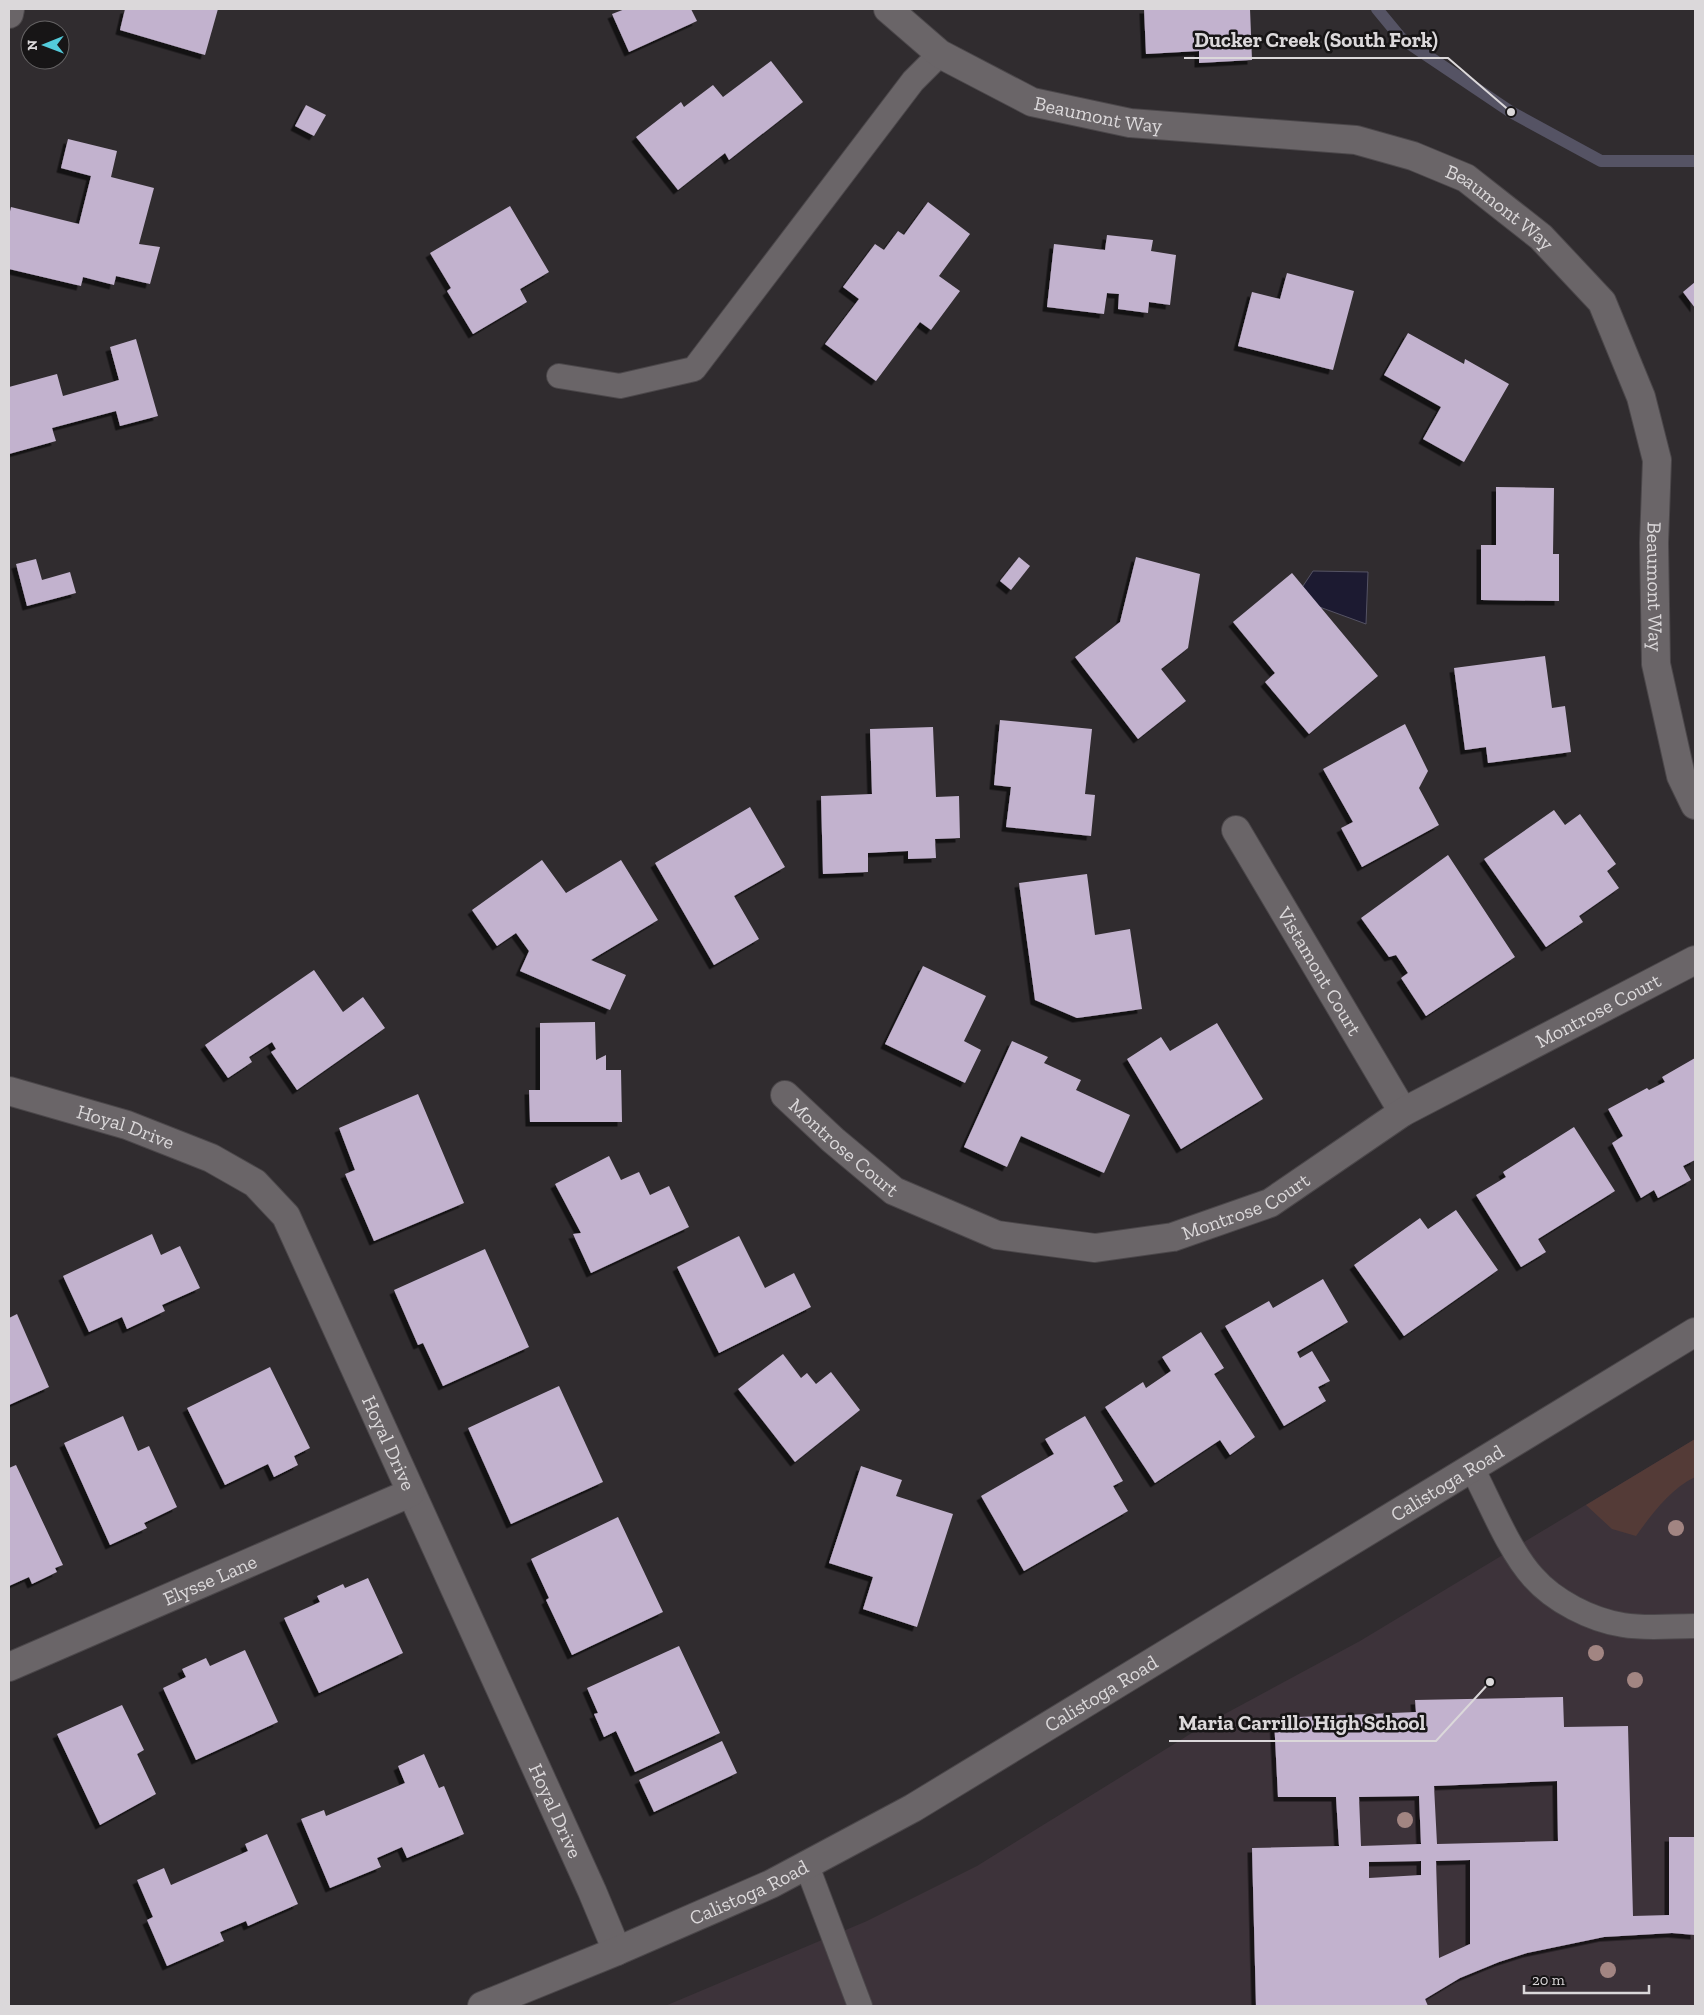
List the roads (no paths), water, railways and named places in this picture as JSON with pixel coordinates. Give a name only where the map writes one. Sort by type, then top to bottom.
[{"type":"street","points":[[9,14],[10,9]]},
{"type":"street","name":"Beaumont Way","points":[[888,9],[940,54],[1032,102],[1130,123],[1356,140],[1413,156],[1466,178],[1541,237],[1602,302],[1641,397],[1657,460],[1654,543],[1656,664],[1681,776],[1695,806]]},
{"type":"street","name":"Vistamont Court","points":[[1236,830],[1403,1112]]},
{"type":"street","name":"Montrose Court","points":[[785,1095],[833,1140],[894,1191],[997,1235],[1095,1248],[1173,1237],[1270,1203],[1403,1112],[1695,960]]},
{"type":"street","name":"Hoyal Drive","points":[[9,1092],[127,1125],[211,1158],[255,1183],[286,1216],[617,1951]]},
{"type":"street","name":"Calistoga Road","points":[[482,2006],[617,1951],[771,1884],[913,1808],[1695,1332]]},
{"type":"street","name":"Elysse Lane","points":[[9,1667],[410,1493]]},
{"type":"lane","points":[[559,376],[620,386],[694,369],[912,81],[940,54]]},
{"type":"lane","points":[[1472,1468],[1516,1553],[1532,1577],[1546,1589],[1581,1611],[1621,1625],[1695,1626]]},
{"type":"lane","points":[[807,1866],[860,2006]]},
{"type":"waterway","points":[[1377,9],[1401,38],[1511,112],[1601,161],[1695,161]]},
{"type":"place","name":"Ducker Creek (South Fork)","points":[[1511,112]]},
{"type":"place","name":"Maria Carrillo High School","points":[[1490,1682]]}]
